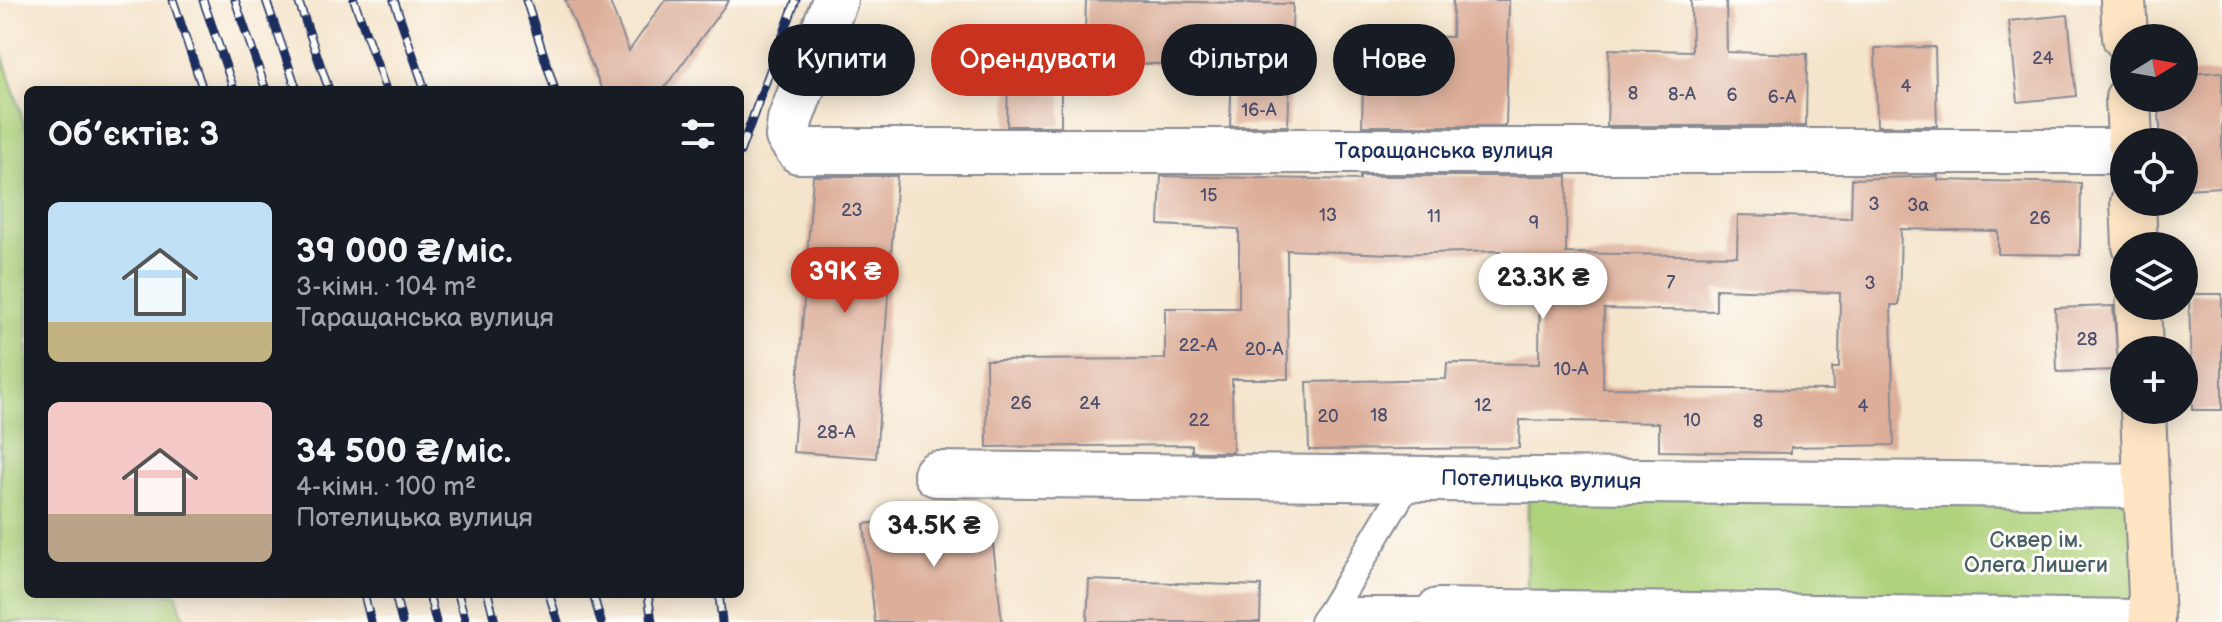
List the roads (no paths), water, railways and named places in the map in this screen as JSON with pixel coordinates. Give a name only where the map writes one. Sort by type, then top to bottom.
[{"type":"street","name":"Таращанська вулиця","points":[[835,0],[790,120],[788,136],[799,151],[2110,151]]},
{"type":"street","points":[[2123,0],[2124,24]]},
{"type":"street","points":[[2144,424],[2152,622]]},
{"type":"street","name":"Потелицька вулиця","points":[[936,474],[2146,486]]},
{"type":"street","points":[[1438,611],[2133,622]]},
{"type":"lane","points":[[1327,616],[1411,478]]},
{"type":"lane","points":[[1327,616],[1438,611]]},
{"type":"railway","points":[[173,0],[202,86]]},
{"type":"railway","points":[[203,0],[233,86]]},
{"type":"railway","points":[[235,0],[265,86]]},
{"type":"railway","points":[[266,0],[296,86]]},
{"type":"railway","points":[[298,0],[328,86]]},
{"type":"railway","points":[[354,0],[385,86]]},
{"type":"railway","points":[[394,0],[424,86]]},
{"type":"railway","points":[[526,0],[554,86]]},
{"type":"railway","points":[[744,141],[796,0]]},
{"type":"railway","points":[[365,598],[371,622]]},
{"type":"railway","points":[[396,598],[402,622]]},
{"type":"railway","points":[[430,598],[436,622]]},
{"type":"railway","points":[[459,598],[466,622]]},
{"type":"railway","points":[[489,598],[495,622]]},
{"type":"railway","points":[[550,598],[558,622]]},
{"type":"railway","points":[[594,598],[601,622]]},
{"type":"railway","points":[[649,598],[652,622]]},
{"type":"railway","points":[[719,598],[722,622]]},
{"type":"park label","name":"Сквер ім. Олега Лишеги","points":[[2036,552]]}]
